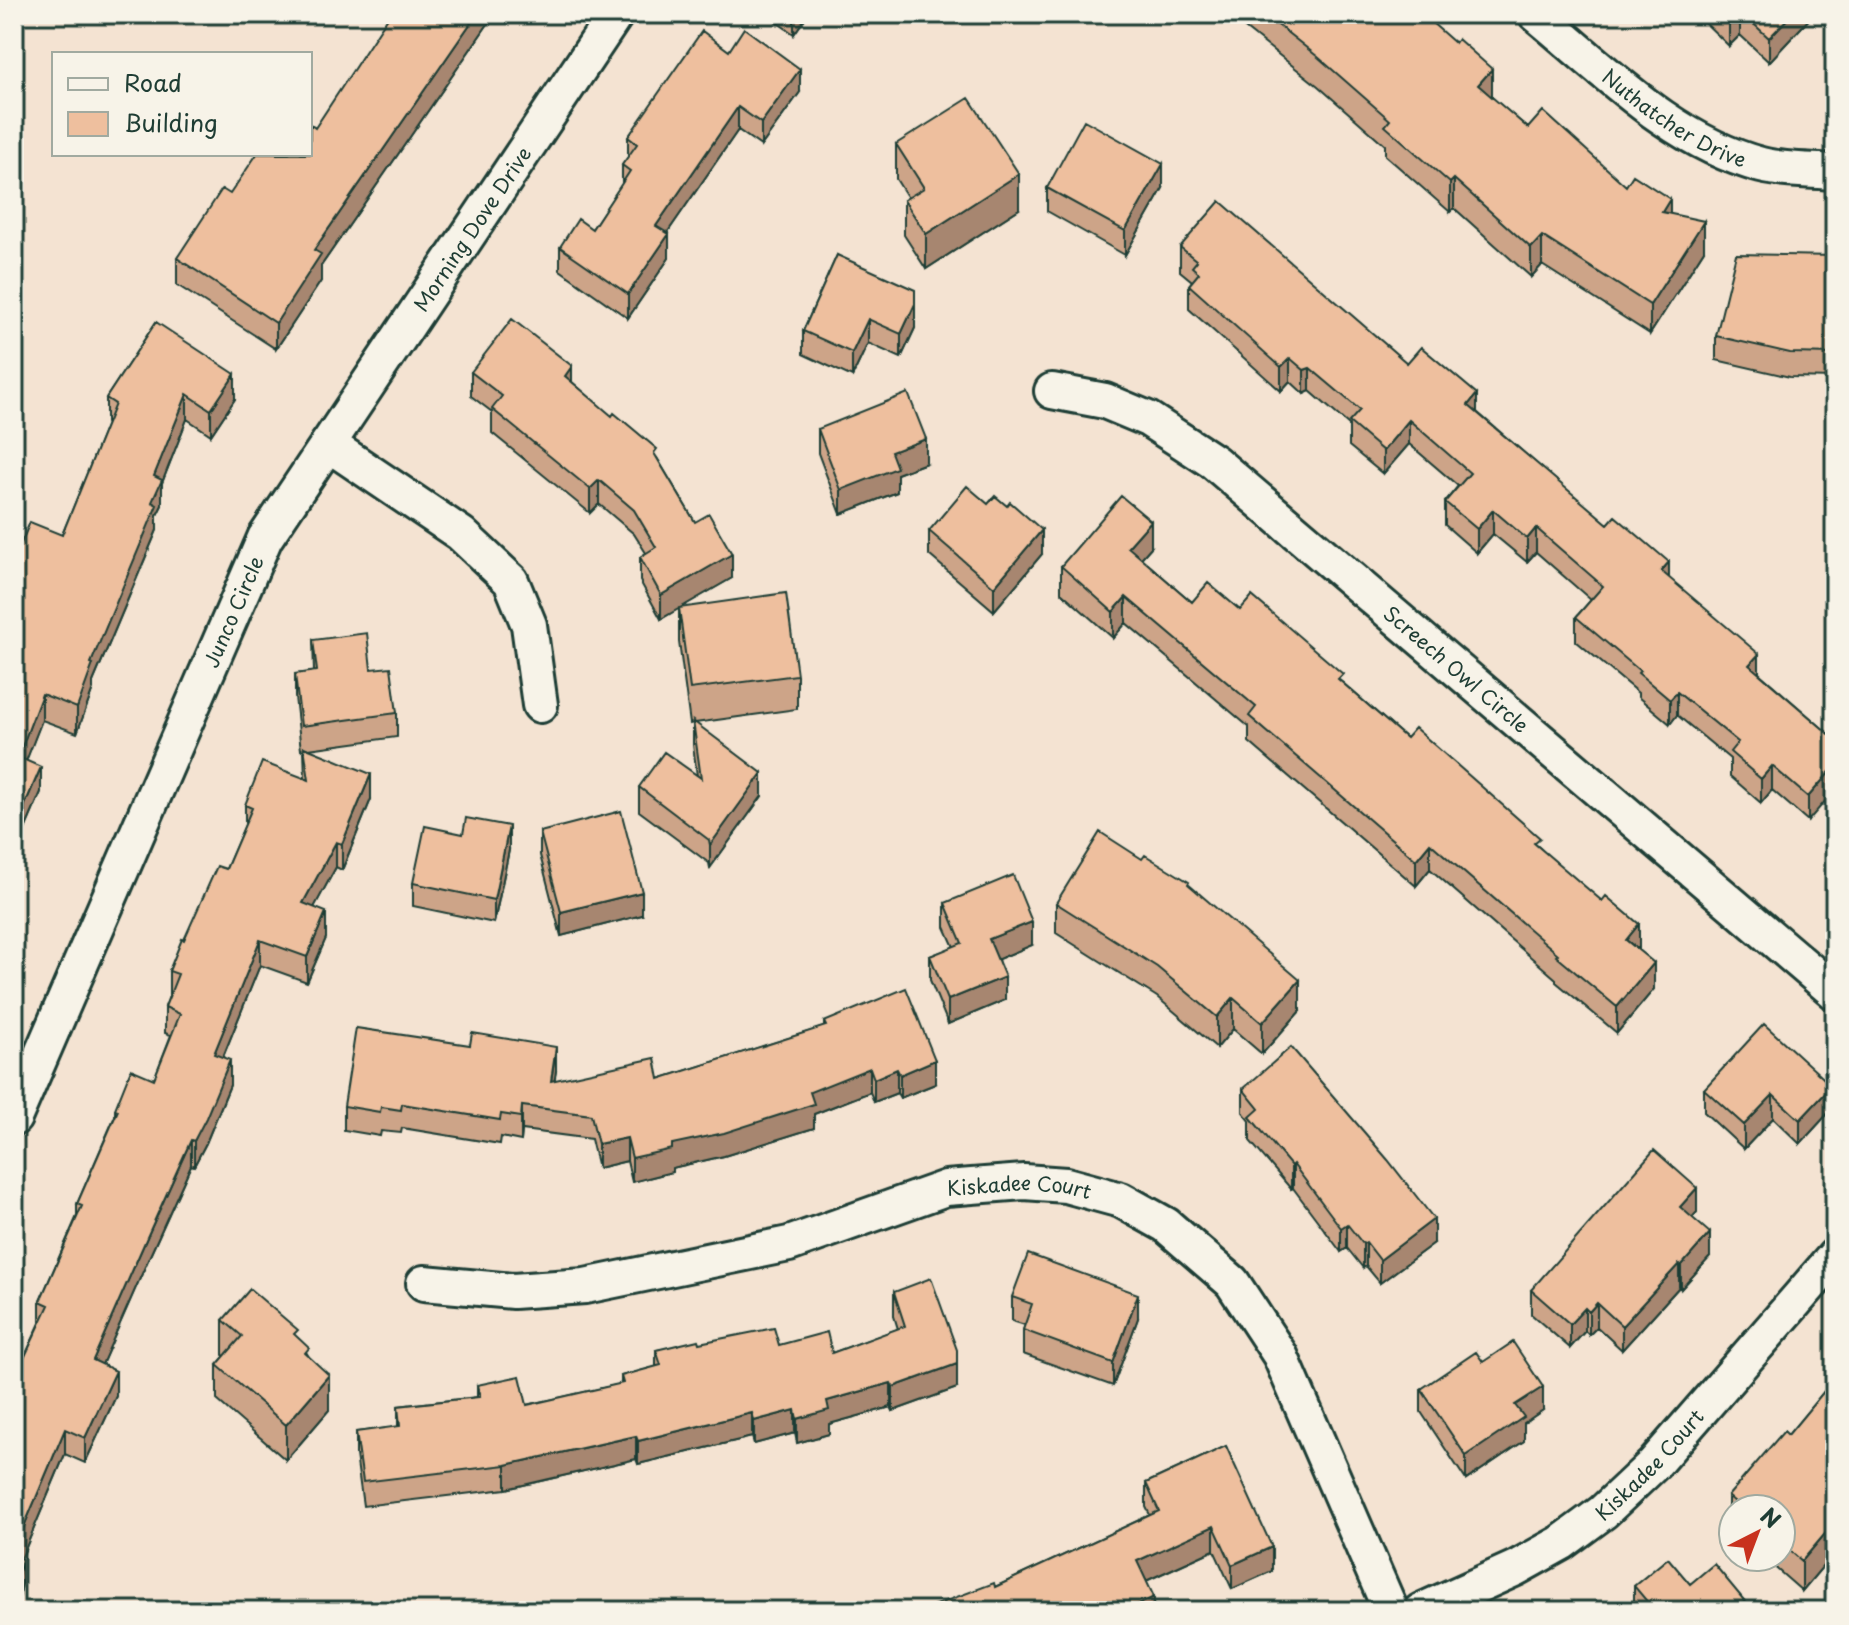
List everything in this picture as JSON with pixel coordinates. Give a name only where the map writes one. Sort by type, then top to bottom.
[{"type":"street","name":"Morning Dove Drive","points":[[328,444],[616,14]]},
{"type":"street","name":"Nuthatcher Drive","points":[[1536,14],[1656,112],[1705,144],[1762,166],[1835,172]]},
{"type":"street","name":"Screech Owl Circle","points":[[1052,391],[1105,401],[1148,419],[1214,462],[1835,992]]},
{"type":"street","points":[[328,444],[461,534],[511,581],[529,625],[540,705]]},
{"type":"street","name":"Junco Circle","points":[[14,1118],[265,538],[328,444]]},
{"type":"street","name":"Kiskadee Court","points":[[424,1283],[513,1291],[585,1286],[789,1244],[946,1188],[1024,1182],[1066,1185],[1121,1200],[1166,1225],[1232,1282],[1280,1355],[1391,1611]]},
{"type":"street","name":"Kiskadee Court","points":[[1421,1611],[1516,1568],[1561,1543],[1603,1512],[1654,1464],[1833,1259]]},
{"type":"building","points":[[390,14],[477,14],[314,250],[321,254],[276,323],[177,258],[222,189],[230,194],[256,156],[312,156],[312,126],[315,128]]},
{"type":"building","points":[[1264,14],[1422,14],[1455,43],[1458,39],[1492,69],[1478,85],[1528,128],[1543,111],[1626,186],[1633,175],[1670,199],[1662,212],[1704,221],[1650,305],[1542,236],[1531,248],[1454,179],[1450,183],[1385,126],[1390,120]]},
{"type":"building","points":[[1720,14],[1737,14],[1729,22]]},
{"type":"building","points":[[1743,14],[1792,14],[1769,38]]},
{"type":"building","points":[[744,28],[800,69],[761,123],[738,107],[656,226],[669,234],[628,294],[560,247],[578,219],[592,229],[630,171],[622,165],[637,144],[628,137],[702,31],[729,51]]},
{"type":"building","points":[[969,98],[1019,174],[926,234],[904,200],[924,188],[896,144]]},
{"type":"building","points":[[1084,120],[1163,164],[1125,231],[1047,188]]},
{"type":"building","points":[[1220,201],[1407,363],[1421,347],[1477,394],[1468,405],[1608,524],[1615,516],[1669,562],[1661,571],[1759,654],[1749,665],[1835,739],[1835,766],[1808,797],[1772,766],[1761,779],[1730,752],[1738,742],[1677,692],[1670,700],[1576,617],[1603,586],[1536,528],[1527,539],[1493,510],[1477,529],[1445,502],[1470,473],[1409,420],[1383,451],[1349,422],[1360,410],[1310,368],[1304,370],[1290,358],[1281,367],[1189,285],[1199,273],[1192,267],[1197,261],[1180,247]]},
{"type":"building","points":[[1736,254],[1835,256],[1835,354],[1790,353],[1716,336]]},
{"type":"building","points":[[837,255],[915,290],[915,304],[901,334],[868,319],[852,353],[803,331]]},
{"type":"building","points":[[512,319],[572,366],[565,376],[657,449],[654,453],[695,522],[709,514],[732,554],[661,595],[640,557],[656,547],[634,510],[599,480],[590,489],[492,409],[502,396],[471,372]]},
{"type":"building","points":[[156,322],[235,374],[211,410],[187,394],[154,476],[162,480],[152,502],[157,505],[91,663],[77,708],[42,694],[18,757],[41,767],[14,830],[14,560],[30,522],[62,535],[115,404],[106,398]]},
{"type":"building","points":[[908,393],[926,439],[891,452],[897,468],[841,490],[818,429]]},
{"type":"building","points":[[967,486],[988,504],[995,496],[1007,506],[1010,502],[1042,530],[994,587],[929,531]]},
{"type":"building","points":[[1121,496],[1151,521],[1128,547],[1192,602],[1208,583],[1240,610],[1252,596],[1343,674],[1338,679],[1406,738],[1415,728],[1540,838],[1534,843],[1602,901],[1606,896],[1639,924],[1626,940],[1654,963],[1617,1007],[1430,843],[1416,860],[1249,716],[1256,707],[1126,597],[1113,612],[1061,566]]},
{"type":"building","points":[[786,593],[797,675],[690,689],[679,608]]},
{"type":"building","points":[[367,633],[371,669],[391,667],[397,713],[301,726],[295,674],[317,671],[313,640]]},
{"type":"building","points":[[693,721],[762,773],[710,845],[709,840],[639,787],[664,752],[701,778]]},
{"type":"building","points":[[304,747],[371,774],[342,844],[336,842],[303,903],[326,912],[307,957],[260,940],[214,1054],[230,1060],[93,1360],[116,1371],[85,1438],[65,1429],[14,1550],[14,1364],[20,1367],[49,1305],[40,1301],[82,1206],[77,1204],[118,1110],[115,1109],[131,1069],[154,1079],[180,1014],[165,1007],[178,974],[169,971],[217,866],[226,869],[252,808],[245,805],[262,762],[309,780]]},
{"type":"building","points":[[621,811],[642,892],[561,912],[540,832]]},
{"type":"building","points":[[466,818],[509,826],[494,900],[413,883],[425,826],[463,834]]},
{"type":"building","points":[[1100,832],[1142,859],[1145,855],[1189,882],[1300,980],[1262,1023],[1233,998],[1217,1017],[1157,967],[1056,903]]},
{"type":"building","points":[[1013,875],[1032,922],[989,939],[1005,977],[948,1000],[930,956],[962,943],[945,903]]},
{"type":"building","points":[[906,988],[935,1060],[900,1075],[897,1069],[874,1079],[870,1068],[810,1092],[814,1104],[724,1133],[672,1144],[672,1149],[632,1158],[627,1138],[598,1144],[591,1115],[522,1106],[521,1117],[501,1114],[500,1120],[402,1104],[401,1110],[381,1107],[380,1112],[344,1106],[356,1028],[470,1045],[472,1033],[556,1047],[551,1081],[655,1058],[659,1079],[826,1026],[824,1022]]},
{"type":"building","points":[[1764,1024],[1832,1086],[1800,1120],[1773,1095],[1744,1125],[1704,1089]]},
{"type":"building","points":[[1291,1047],[1434,1219],[1380,1260],[1347,1224],[1341,1228],[1293,1164],[1291,1166],[1250,1117],[1259,1109],[1243,1089]]},
{"type":"building","points":[[1654,1150],[1697,1188],[1680,1207],[1710,1233],[1622,1326],[1597,1303],[1589,1312],[1585,1308],[1570,1324],[1531,1290]]},
{"type":"building","points":[[1028,1254],[1138,1294],[1113,1363],[1023,1330],[1032,1304],[1012,1297]]},
{"type":"building","points":[[931,1278],[957,1350],[957,1364],[893,1387],[891,1383],[827,1401],[829,1410],[797,1419],[795,1410],[754,1421],[752,1413],[638,1441],[636,1436],[506,1465],[363,1482],[356,1432],[400,1426],[398,1406],[480,1397],[477,1385],[520,1376],[527,1405],[623,1383],[621,1376],[661,1365],[656,1350],[774,1328],[779,1345],[827,1332],[832,1353],[905,1326],[894,1292]]},
{"type":"building","points":[[250,1289],[298,1330],[294,1334],[309,1348],[305,1353],[329,1375],[286,1425],[217,1365],[242,1336],[223,1320]]},
{"type":"building","points":[[1513,1342],[1543,1387],[1515,1405],[1524,1417],[1466,1456],[1421,1389],[1476,1352],[1483,1362]]},
{"type":"building","points":[[1835,1378],[1835,1522],[1802,1561],[1797,1557],[1797,1493],[1731,1493],[1784,1431],[1788,1435]]},
{"type":"building","points":[[1226,1446],[1272,1547],[1232,1565],[1214,1526],[1137,1561],[1154,1597],[1125,1611],[1114,1608],[1107,1611],[928,1611],[927,1608],[994,1583],[995,1587],[1159,1511],[1146,1483]]},
{"type":"building","points":[[14,1557],[22,1559],[14,1592]]},
{"type":"building","points":[[1668,1558],[1690,1584],[1714,1564],[1717,1573],[1721,1573],[1753,1611],[1655,1611],[1634,1586]]}]
